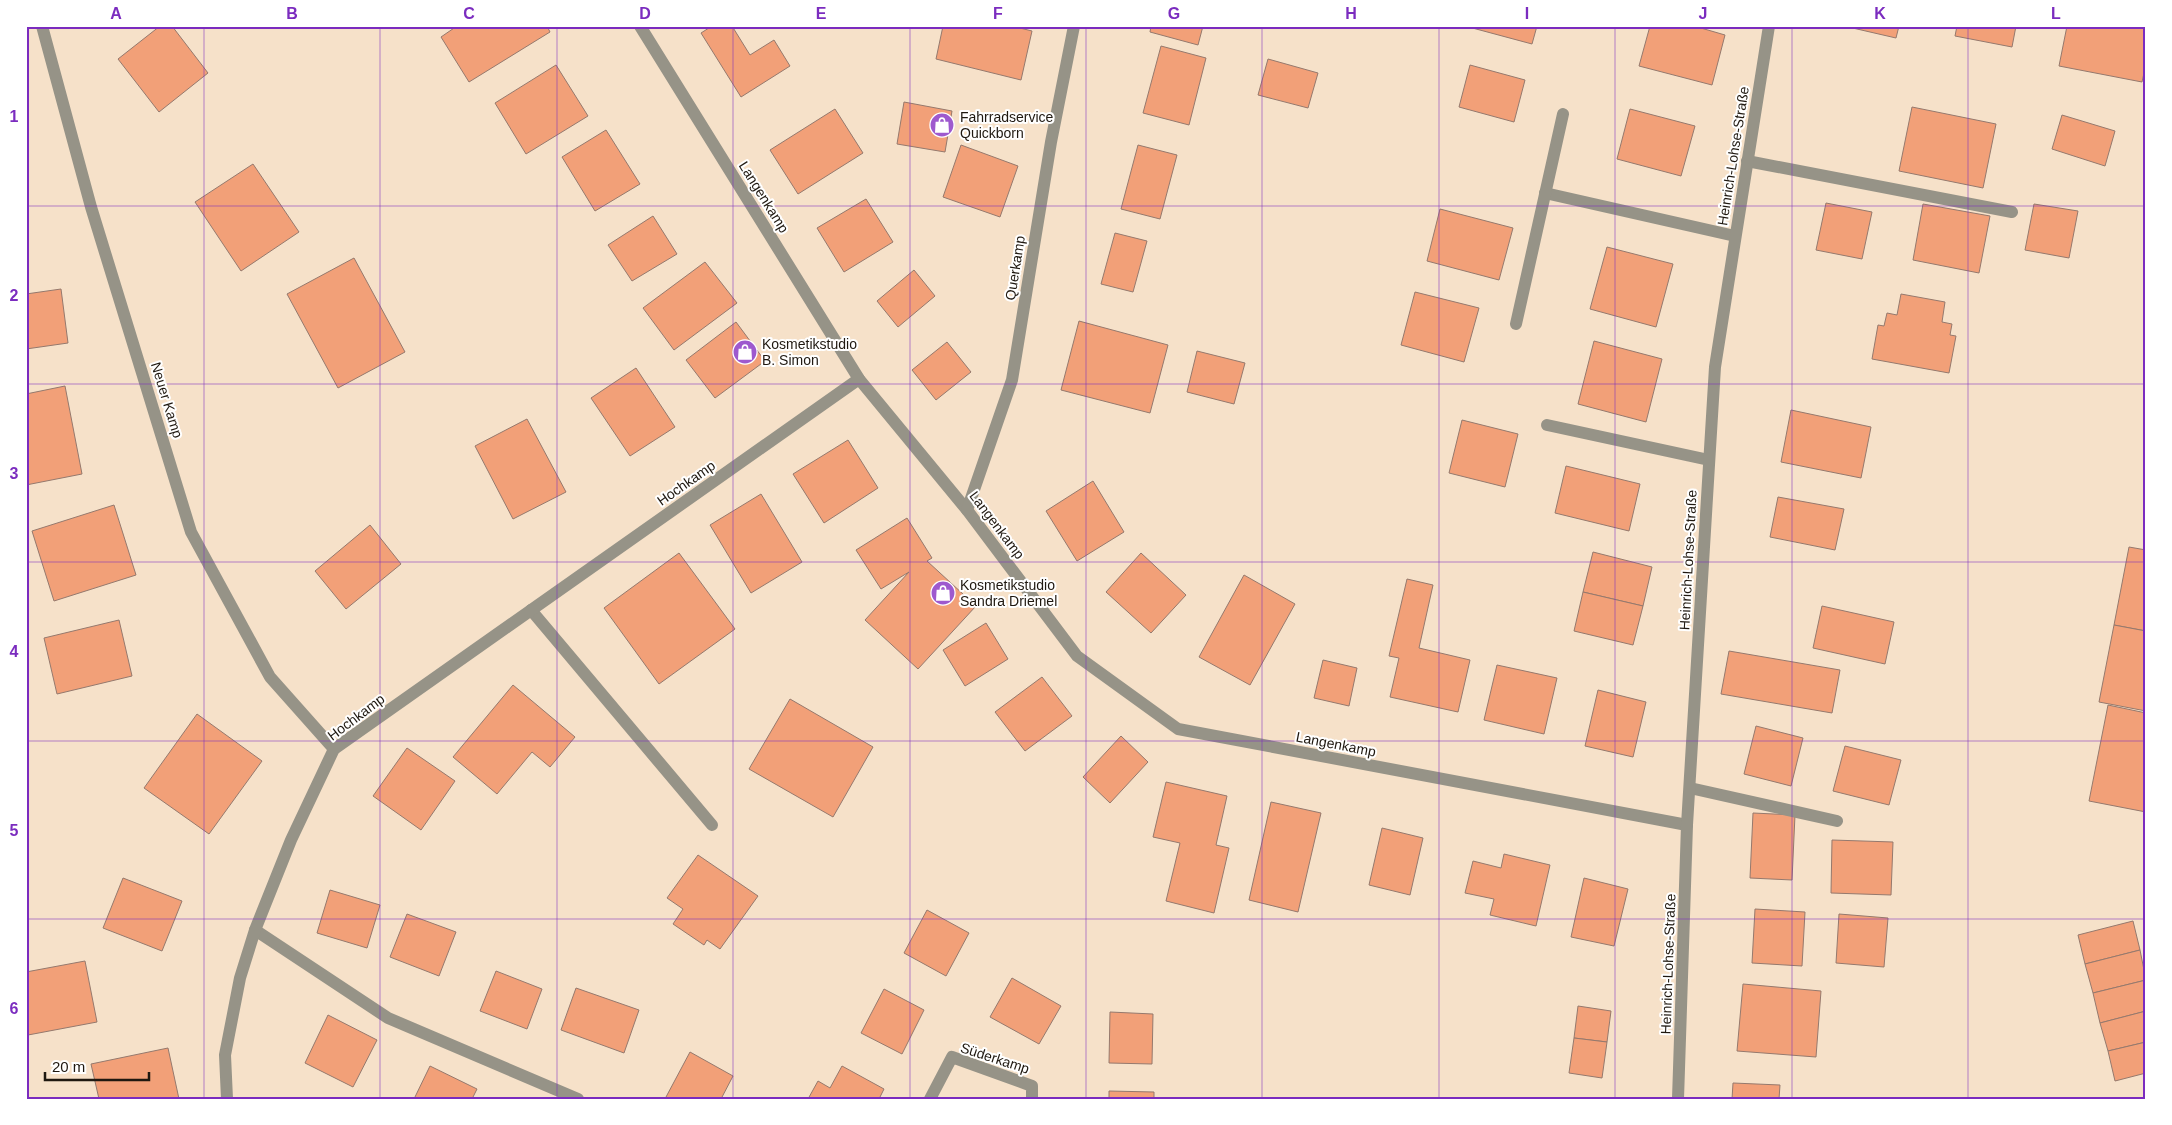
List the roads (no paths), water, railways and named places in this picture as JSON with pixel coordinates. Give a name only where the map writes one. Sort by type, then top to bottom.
[{"type":"street","name":"Neuer Kamp","points":[[42,26],[91,206],[191,532],[270,677],[334,749]]},
{"type":"street","name":"Langenkamp","points":[[640,26],[859,379],[967,510],[1077,656],[1178,729],[1687,825]]},
{"type":"street","name":"Querkamp","points":[[967,510],[1012,380],[1051,142],[1074,26]]},
{"type":"street","name":"Heinrich-Lohse-Straße","points":[[1678,1099],[1687,825],[1715,367],[1769,26]]},
{"type":"street","points":[[1516,324],[1563,114]]},
{"type":"street","points":[[1747,161],[2012,212]]},
{"type":"street","points":[[1544,193],[1735,236]]},
{"type":"street","name":"Hochkamp","points":[[227,1099],[225,1055],[240,978],[255,930],[292,840],[334,749],[859,379]]},
{"type":"street","points":[[1547,425],[1709,460]]},
{"type":"street","points":[[531,610],[712,825]]},
{"type":"street","points":[[1690,788],[1837,821]]},
{"type":"street","points":[[255,930],[388,1018],[578,1099]]},
{"type":"street","name":"Süderkamp","points":[[930,1099],[952,1057],[1032,1086],[1032,1099]]},
{"type":"place","name":"Fahrradservice Quickborn","points":[[942,125]]},
{"type":"place","name":"Kosmetikstudio B. Simon","points":[[745,352]]},
{"type":"place","name":"Kosmetikstudio Sandra Driemel","points":[[943,593]]}]
